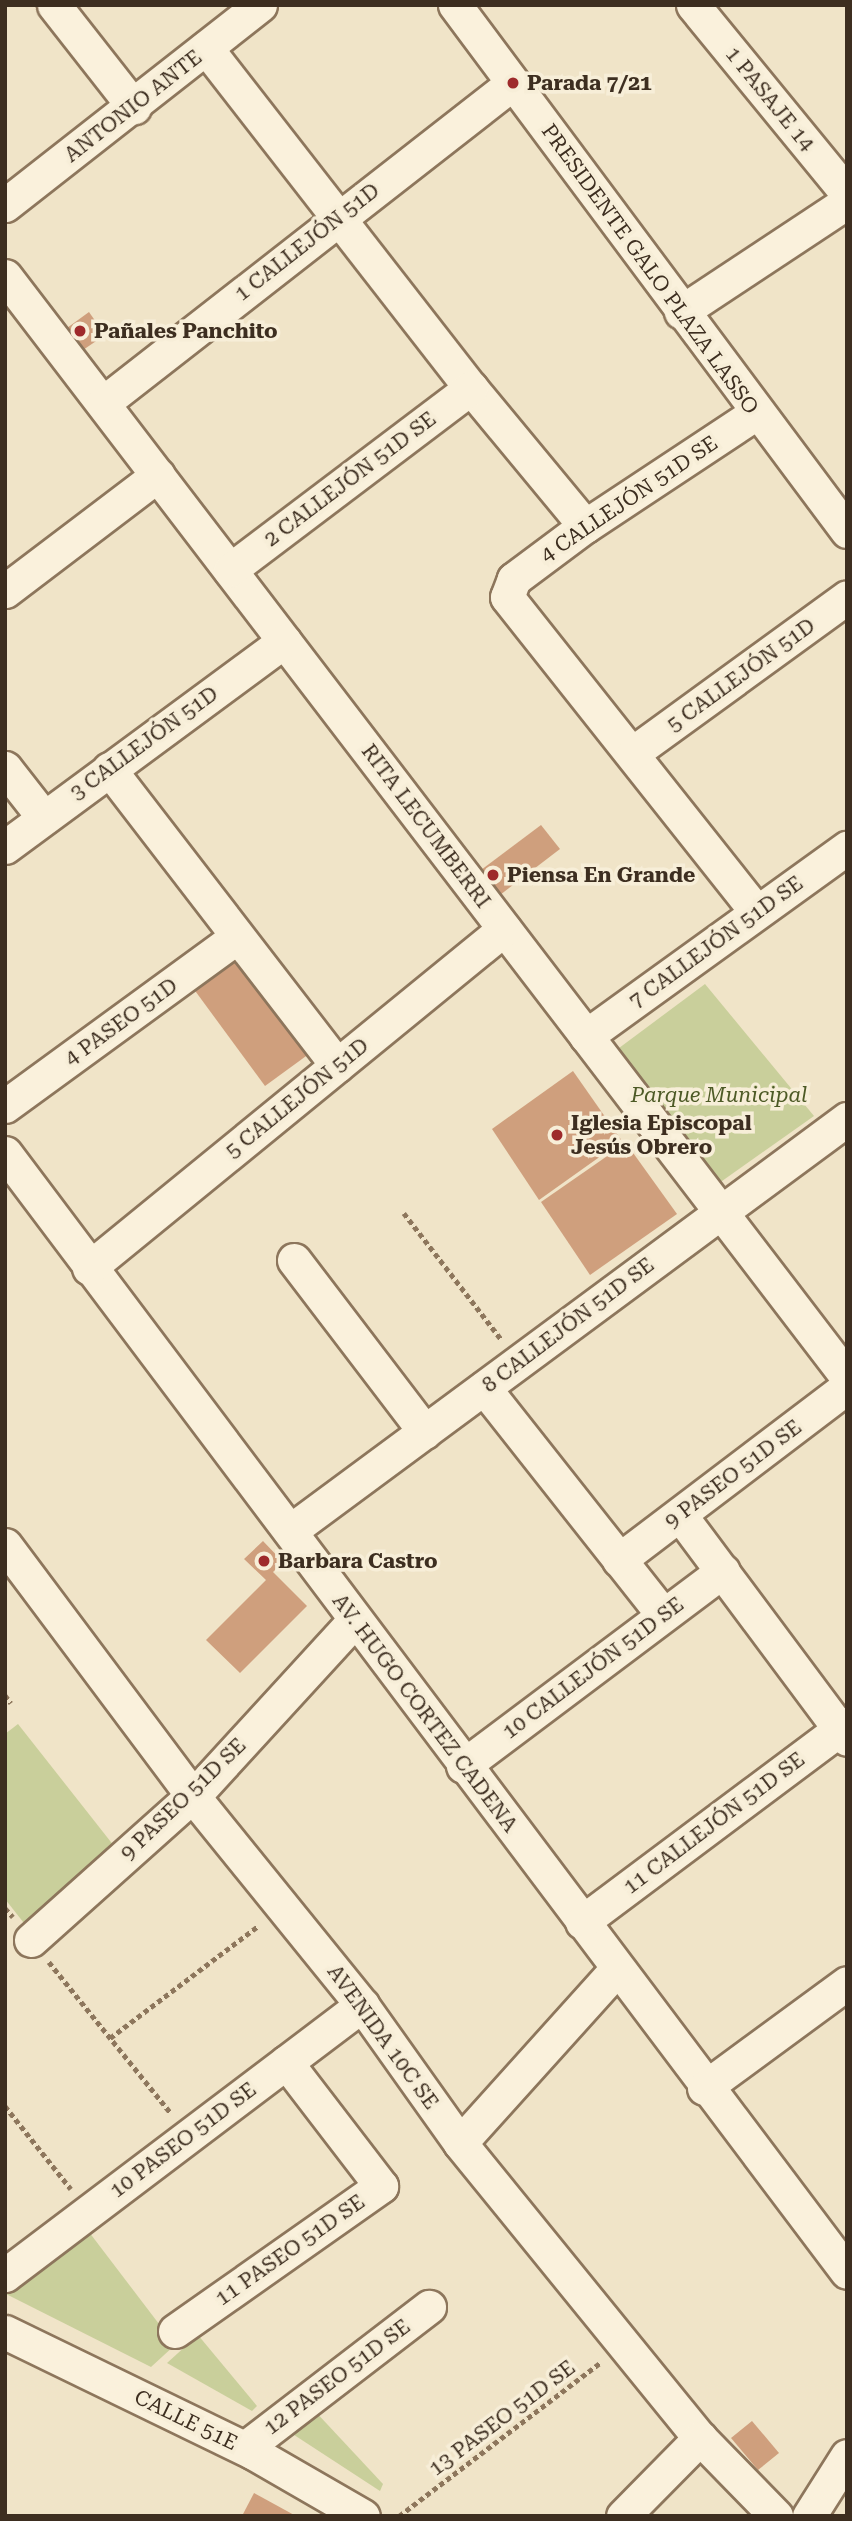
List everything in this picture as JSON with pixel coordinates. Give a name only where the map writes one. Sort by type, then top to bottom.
[{"type":"street","points":[[54,5],[134,107]]},
{"type":"street","name":"ANTONIO ANTE","points":[[5,205],[134,107],[260,5]]},
{"type":"street","name":"PRESIDENTE GALO PLAZA LASSO","points":[[455,5],[756,413],[847,531]]},
{"type":"street","name":"1 PASAJE 14","points":[[693,5],[847,193]]},
{"type":"street","points":[[205,48],[471,388],[585,526]]},
{"type":"street","name":"1 CALLEJÓN 51D","points":[[103,403],[513,83]]},
{"type":"street","points":[[681,312],[847,202]]},
{"type":"street","name":"RITA LECUMBERRI","points":[[5,276],[847,1377]]},
{"type":"street","name":"2 CALLEJÓN 51D SE","points":[[230,570],[471,388]]},
{"type":"street","name":"4 CALLEJÓN 51D SE","points":[[635,752],[508,604],[508,591],[514,579],[585,526],[756,413]]},
{"type":"street","points":[[5,591],[158,475]]},
{"type":"street","name":"5 CALLEJÓN 51D","points":[[635,752],[847,597]]},
{"type":"street","name":"3 CALLEJÓN 51D","points":[[5,847],[284,641]]},
{"type":"street","points":[[635,752],[757,912]]},
{"type":"street","points":[[5,768],[44,818]]},
{"type":"street","points":[[109,769],[337,1065]]},
{"type":"street","name":"7 CALLEJÓN 51D SE","points":[[586,1036],[847,848]]},
{"type":"street","name":"5 CALLEJÓN 51D","points":[[89,1268],[505,929]]},
{"type":"street","name":"4 PASEO 51D","points":[[5,1107],[237,937]]},
{"type":"street","name":"8 CALLEJÓN 51D SE","points":[[289,1531],[847,1119]]},
{"type":"street","name":"AV. HUGO CORTEZ CADENA","points":[[5,1153],[704,2088],[847,2272]]},
{"type":"street","points":[[294,1260],[425,1432]]},
{"type":"street","name":"9 PASEO 51D SE","points":[[620,1560],[847,1387]]},
{"type":"street","points":[[484,1388],[663,1615]]},
{"type":"street","points":[[680,1515],[844,1731]]},
{"type":"street","name":"AVENIDA 10C SE","points":[[5,1545],[192,1794],[362,2005],[460,2143],[700,2438],[776,2516]]},
{"type":"street","name":"10 CALLEJÓN 51D SE","points":[[463,1766],[723,1571]]},
{"type":"street","name":"9 PASEO 51D SE","points":[[31,1940],[192,1794],[355,1620]]},
{"type":"street","name":"11 CALLEJÓN 51D SE","points":[[582,1922],[844,1731]]},
{"type":"street","points":[[460,2143],[616,1970]]},
{"type":"street","points":[[704,2088],[847,1983]]},
{"type":"street","name":"10 PASEO 51D SE","points":[[5,2275],[362,2005]]},
{"type":"street","name":"11 PASEO 51D SE","points":[[174,2331],[381,2186],[286,2062]]},
{"type":"street","name":"12 PASEO 51D SE","points":[[245,2448],[429,2307]]},
{"type":"street","name":"CALLE 51E","points":[[5,2332],[245,2448],[363,2516]]},
{"type":"street","points":[[623,2516],[700,2438]]},
{"type":"street","points":[[809,2516],[847,2456]]},
{"type":"path","points":[[404,1213],[519,1362]]},
{"type":"path","points":[[5,1695],[11,1703]]},
{"type":"path","points":[[110,2038],[284,1906]]},
{"type":"path","points":[[5,1908],[189,2136]]},
{"type":"path","points":[[5,2106],[89,2212]]},
{"type":"path","name":"13 PASEO 51D SE","points":[[399,2516],[624,2345]]},
{"type":"green space","name":"Parque Municipal","points":[[705,984],[814,1116],[715,1186],[611,1054]]},
{"type":"green space","points":[[18,1724],[118,1851],[31,1932],[5,1899],[5,1734]]},
{"type":"green space","points":[[89,2232],[175,2345],[151,2367],[6,2294]]},
{"type":"green space","points":[[198,2335],[257,2406],[252,2411],[167,2363]]},
{"type":"green space","points":[[313,2409],[383,2484],[380,2491],[285,2429]]},
{"type":"building","points":[[89,312],[105,335],[83,350],[67,328]]},
{"type":"building","points":[[541,825],[560,849],[500,895],[481,870]]},
{"type":"building","points":[[238,954],[313,1051],[265,1086],[193,988]]},
{"type":"building","name":"Iglesia Episcopal Jesús Obrero","points":[[573,1071],[622,1141],[539,1200],[492,1129]]},
{"type":"building","points":[[626,1143],[677,1214],[590,1275],[541,1202]]},
{"type":"building","points":[[263,1541],[283,1562],[273,1572],[307,1606],[240,1673],[206,1640],[266,1580],[244,1559]]},
{"type":"building","points":[[752,2421],[779,2453],[758,2470],[731,2438]]},
{"type":"building","points":[[254,2493],[296,2516],[242,2516]]},
{"type":"place","name":"Parada 7/21","points":[[513,83]]},
{"type":"place","name":"Pañales Panchito","points":[[80,331]]},
{"type":"place","name":"Piensa En Grande","points":[[493,875]]},
{"type":"place","name":"Iglesia Episcopal Jesús Obrero","points":[[557,1135]]},
{"type":"place","name":"Barbara Castro","points":[[264,1561]]}]
